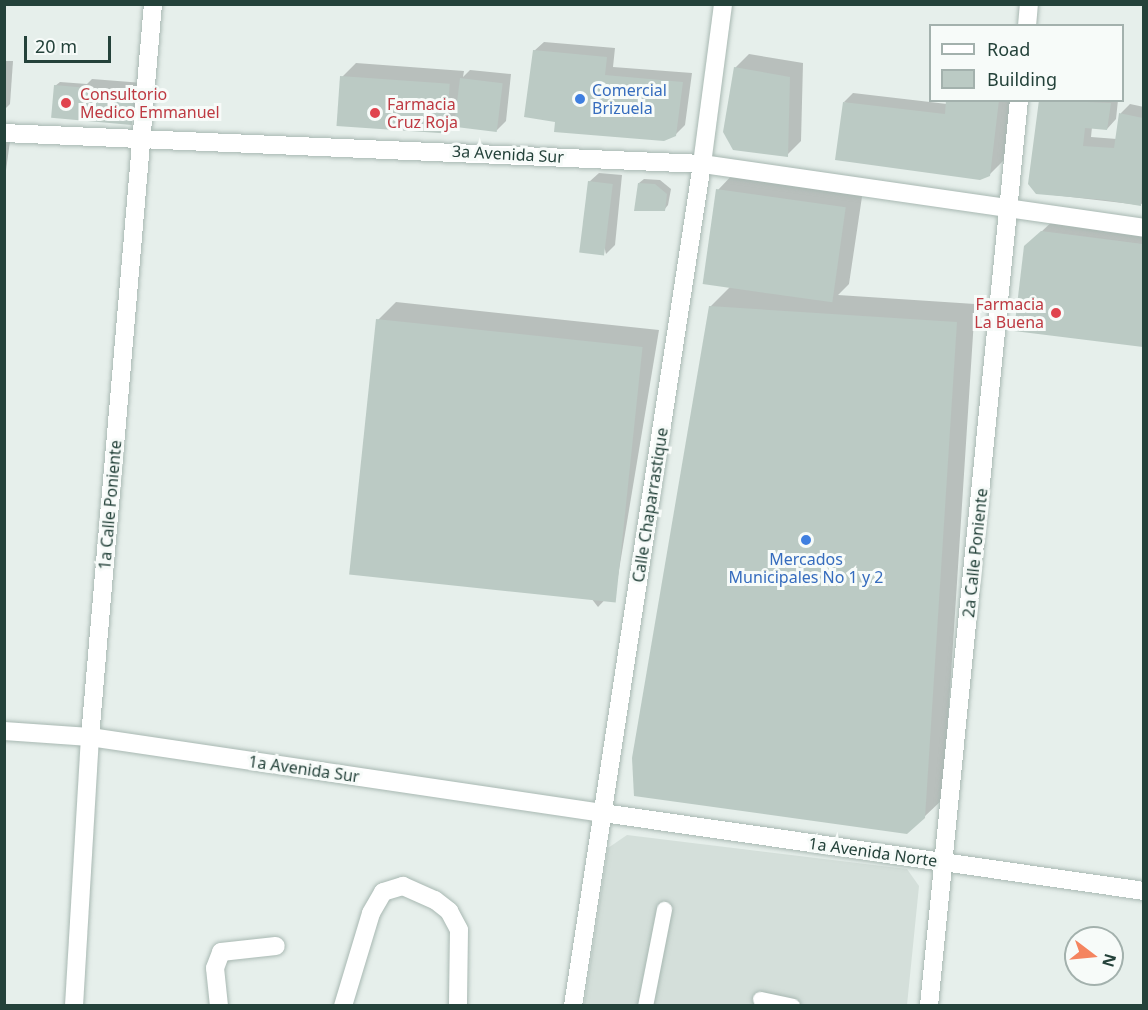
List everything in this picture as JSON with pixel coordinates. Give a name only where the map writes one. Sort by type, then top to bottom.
[{"type":"street","name":"1a Calle Poniente","points":[[74,1005],[90,737],[153,4]]},
{"type":"street","name":"Calle Chaparrastique","points":[[573,1005],[702,164],[723,4]]},
{"type":"street","points":[[1027,24],[1029,4]]},
{"type":"street","name":"2a Calle Poniente","points":[[929,1005],[1019,102]]},
{"type":"street","name":"3a Avenida Sur","points":[[4,133],[141,137],[702,164],[1143,228]]},
{"type":"street","name":"1a Avenida Sur","points":[[4,731],[90,737],[603,813]]},
{"type":"street","name":"1a Avenida Norte","points":[[603,813],[1143,891]]},
{"type":"street","points":[[343,1005],[370,913],[383,892],[403,886],[435,900],[449,911],[459,930],[458,1005]]},
{"type":"street","points":[[219,1005],[215,968],[221,952],[276,946]]},
{"type":"lane","points":[[645,1005],[664,909]]},
{"type":"lane","points":[[760,999],[792,1005]]},
{"type":"shaded area","points":[[627,835],[907,869],[919,886],[907,1005],[584,1006],[608,848]]},
{"type":"building","points":[[533,50],[607,57],[605,75],[683,82],[676,136],[664,141],[554,132],[555,122],[524,117]]},
{"type":"building","points":[[734,67],[790,77],[788,157],[733,150],[723,132]]},
{"type":"building","points":[[340,76],[450,84],[446,134],[337,126]]},
{"type":"building","points":[[460,78],[503,83],[497,132],[454,127]]},
{"type":"building","points":[[54,85],[135,92],[132,125],[51,118]]},
{"type":"building","points":[[843,102],[945,114],[946,102],[999,102],[990,176],[980,180],[835,160]]},
{"type":"building","points":[[1039,102],[1111,103],[1107,130],[1085,128],[1083,146],[1114,148],[1119,113],[1143,118],[1141,206],[1105,200],[1036,194],[1028,184]]},
{"type":"building","points":[[588,181],[613,184],[604,256],[579,252]]},
{"type":"building","points":[[638,183],[655,184],[667,194],[665,211],[634,211]]},
{"type":"building","points":[[716,189],[846,207],[832,302],[703,284]]},
{"type":"building","points":[[1041,231],[1143,244],[1143,347],[1014,331],[1024,246]]},
{"type":"building","name":"Mercados Municipales No 1 y 2","points":[[709,306],[957,322],[925,818],[907,834],[634,796],[632,758]]},
{"type":"building","points":[[376,319],[643,347],[616,603],[349,575]]},
{"type":"place","name":"Comercial Brizuela","points":[[580,99]]},
{"type":"place","name":"Consultorio Medico Emmanuel","points":[[66,103]]},
{"type":"place","name":"Farmacia Cruz Roja","points":[[375,113]]},
{"type":"place","name":"Farmacia La Buena","points":[[1056,313]]},
{"type":"place","name":"Mercados Municipales No 1 y 2","points":[[806,540]]}]
